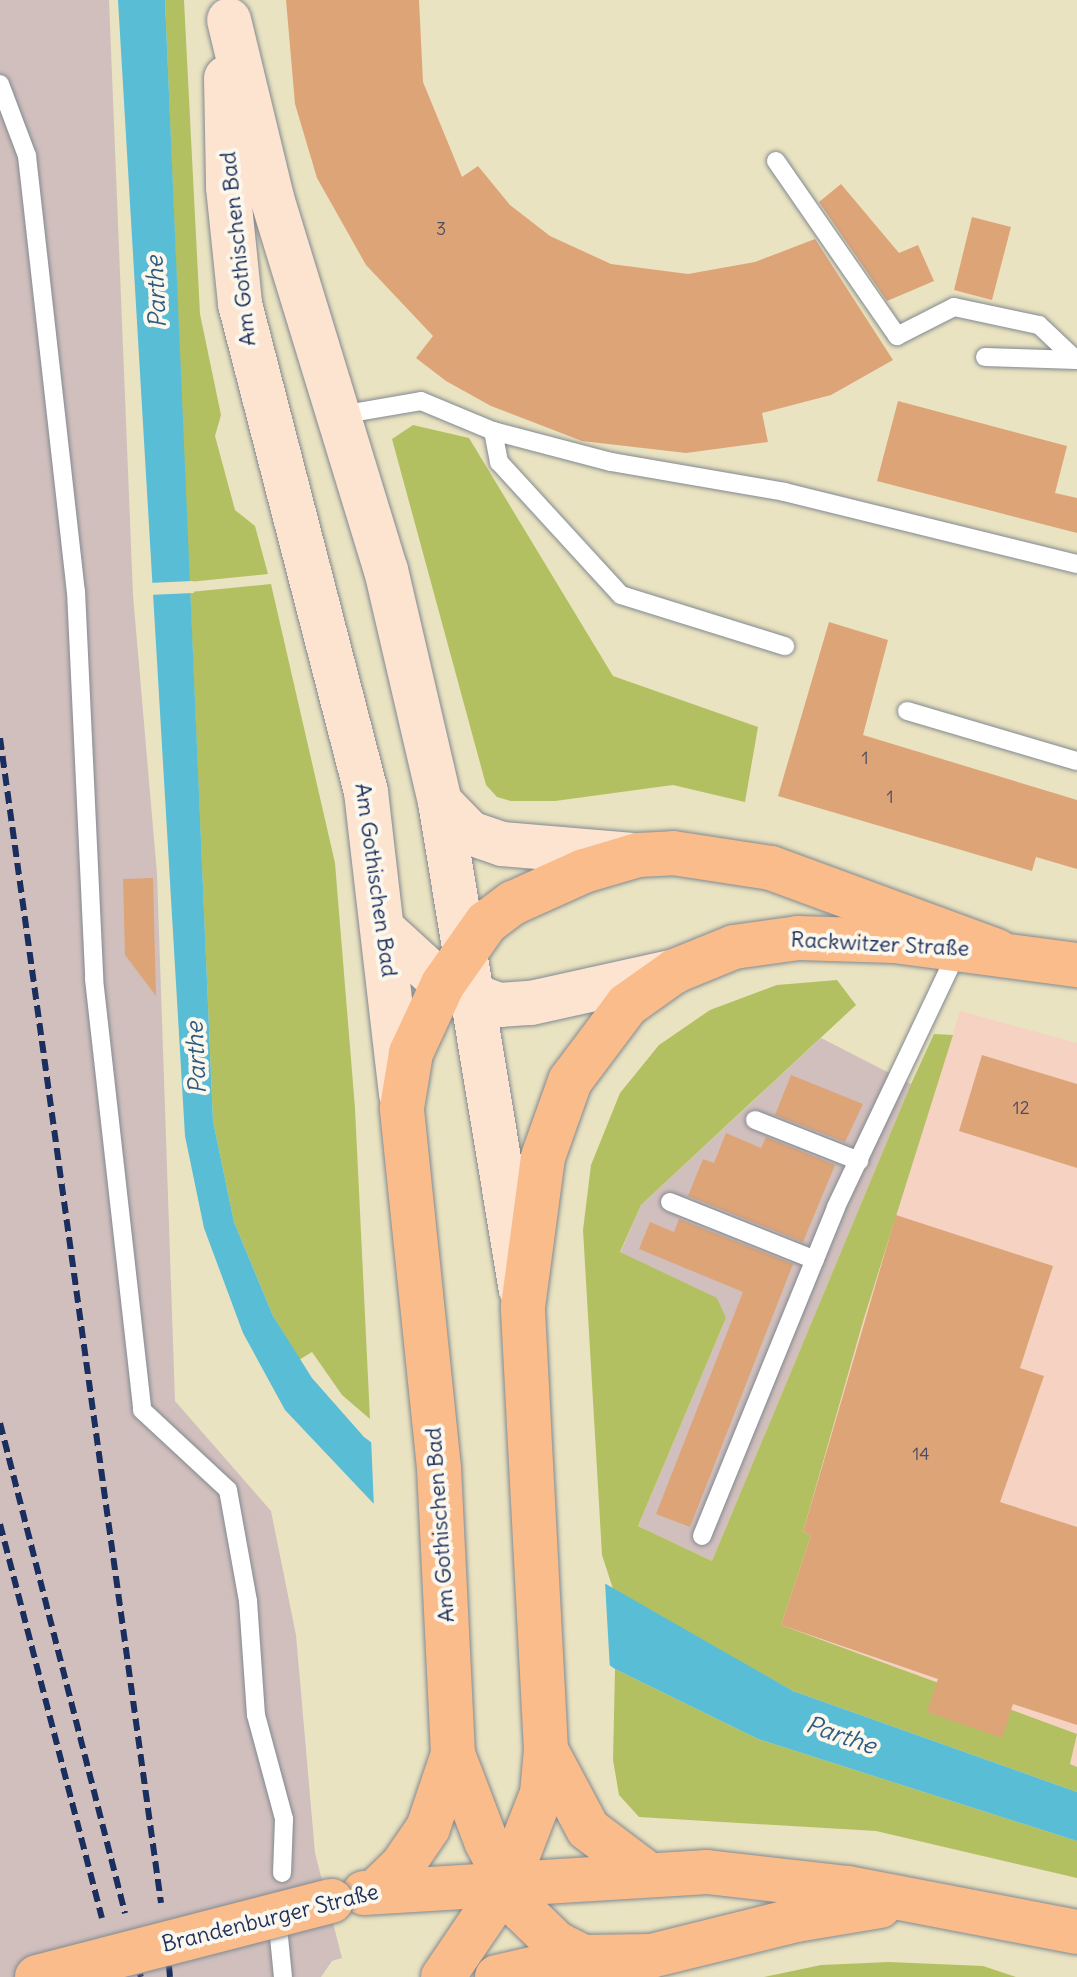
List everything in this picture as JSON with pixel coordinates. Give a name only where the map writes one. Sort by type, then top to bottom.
[{"type":"main road","name":"Am Gothischen Bad","points":[[230,10],[272,198],[386,570],[440,802],[460,977],[523,1307],[546,1750],[542,1793],[507,1883],[470,1945],[443,1977]]},
{"type":"main road","name":"Am Gothischen Bad","points":[[230,10],[228,187],[240,304],[351,724],[372,820],[439,1468],[453,1754],[507,1883]]},
{"type":"main road","points":[[440,802],[470,833],[502,844],[638,855]]},
{"type":"main road","name":"Rackwitzer Straße","points":[[402,1108],[411,1053],[460,977],[486,923],[513,903],[584,871],[638,855],[704,854],[771,868],[978,949]]},
{"type":"main road","points":[[385,931],[460,977],[517,1005],[675,971]]},
{"type":"main road","name":"Rackwitzer Straße","points":[[523,1307],[543,1157],[570,1081],[617,1016],[675,971],[763,940],[848,939],[978,949],[1077,965]]},
{"type":"main road","name":"Am Gothischen Bad","points":[[546,1750],[588,1829],[645,1872]]},
{"type":"main road","name":"Am Gothischen Bad","points":[[378,1889],[428,1828],[453,1754]]},
{"type":"main road","name":"Brandenburger Straße","points":[[37,1977],[378,1889],[645,1872],[779,1879],[1077,1932]]},
{"type":"main road","points":[[507,1883],[540,1930],[584,1957]]},
{"type":"main road","name":"Brandenburger Straße","points":[[497,1977],[584,1957],[651,1956],[796,1920],[914,1903]]},
{"type":"lane","points":[[0,84],[27,156],[75,576],[94,979],[142,1410],[228,1490],[248,1601],[256,1715],[284,1819],[282,1873]]},
{"type":"lane","points":[[776,161],[897,336],[954,307],[1039,325],[1077,360]]},
{"type":"lane","points":[[985,357],[1077,360]]},
{"type":"lane","points":[[340,415],[421,401],[493,431],[611,462],[784,492],[1077,564]]},
{"type":"lane","points":[[493,431],[499,462],[621,595],[785,646]]},
{"type":"lane","points":[[907,711],[1077,761]]},
{"type":"lane","points":[[702,1536],[859,1161],[978,949]]},
{"type":"lane","points":[[755,1120],[859,1161]]},
{"type":"lane","points":[[670,1202],[815,1260]]},
{"type":"lane","points":[[279,1937],[283,1977]]},
{"type":"shaded area","points":[[0,0],[109,0],[133,595],[157,874],[175,1401],[271,1511],[296,1635],[315,1853],[342,1958],[332,1961],[321,1977],[0,1977]]},
{"type":"shaded area","points":[[960,1011],[1077,1043],[1077,1790],[764,1675],[810,1535],[803,1532],[864,1318]]},
{"type":"shaded area","points":[[821,1038],[911,1084],[712,1561],[638,1526],[726,1318],[620,1253],[641,1205]]},
{"type":"green space","points":[[165,0],[184,0],[200,314],[221,415],[215,436],[235,510],[255,526],[268,574],[189,582]]},
{"type":"green space","points":[[413,425],[469,438],[613,676],[758,727],[745,802],[673,785],[555,801],[511,801],[497,797],[486,785],[392,439]]},
{"type":"green space","points":[[271,584],[335,863],[355,1108],[370,1419],[342,1395],[312,1352],[299,1360],[273,1316],[234,1222],[213,1121],[190,592]]},
{"type":"green space","points":[[837,980],[856,1005],[641,1205],[620,1252],[717,1298],[726,1318],[638,1526],[712,1561],[911,1084],[934,1034],[953,1035],[864,1318],[803,1532],[811,1535],[781,1625],[1077,1734],[1070,1764],[1077,1767],[1077,1792],[793,1691],[614,1592],[602,1555],[583,1230],[591,1165],[620,1093],[659,1045],[710,1010],[777,985]]},
{"type":"green space","points":[[615,1669],[758,1739],[1077,1841],[1077,1878],[876,1831],[639,1817],[619,1795],[613,1760]]},
{"type":"green space","points":[[889,1962],[983,1966],[1016,1977],[764,1977],[821,1965]]},
{"type":"water","name":"Parthe","points":[[118,0],[165,0],[213,1121],[234,1222],[273,1316],[312,1378],[364,1437],[417,1476],[793,1691],[1077,1792],[1077,1841],[758,1739],[615,1669],[373,1503],[285,1410],[243,1333],[204,1228],[185,1136]]},
{"type":"pier","points":[[193,581],[194,593],[148,595],[148,583]]},
{"type":"pier","points":[[371,1437],[419,1472],[605,1582],[610,1670],[374,1509]]},
{"type":"building","points":[[286,0],[419,0],[423,82],[462,177],[478,166],[510,205],[550,236],[611,264],[688,274],[755,262],[815,239],[893,360],[831,395],[762,413],[768,442],[686,453],[582,441],[491,406],[446,381],[416,358],[433,336],[366,265],[317,178],[295,104]]},
{"type":"building","points":[[841,184],[899,253],[918,245],[934,281],[887,301],[819,202]]},
{"type":"building","points":[[972,217],[1011,227],[992,300],[954,290]]},
{"type":"building","points":[[898,401],[1067,446],[1055,493],[1077,498],[1077,533],[877,481]]},
{"type":"building","points":[[829,622],[888,640],[863,735],[1077,800],[1077,869],[1036,857],[1032,871],[778,796]]},
{"type":"building","points":[[153,878],[156,996],[125,955],[123,879]]},
{"type":"building","points":[[982,1055],[1077,1084],[1077,1168],[959,1131]]},
{"type":"building","points":[[791,1075],[863,1104],[845,1142],[775,1115]]},
{"type":"building","points":[[726,1133],[761,1148],[766,1137],[835,1165],[803,1242],[688,1196],[703,1159],[714,1163]]},
{"type":"building","points":[[896,1215],[1053,1266],[1020,1368],[1044,1376],[1000,1502],[1077,1527],[1077,1725],[1013,1704],[1002,1738],[927,1712],[938,1679],[781,1625],[811,1535],[803,1532]]},
{"type":"building","points":[[679,1219],[793,1264],[690,1527],[656,1514],[743,1292],[639,1249],[650,1222],[674,1232]]},
{"type":"railway","points":[[0,738],[161,1903]]},
{"type":"railway","points":[[0,1423],[125,1913]]},
{"type":"railway","points":[[0,1524],[102,1918]]},
{"type":"railway","points":[[169,1966],[170,1977]]}]
